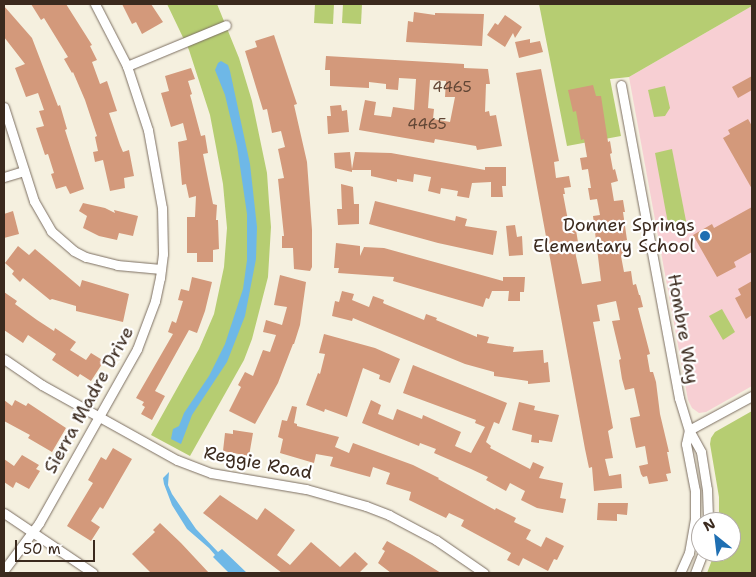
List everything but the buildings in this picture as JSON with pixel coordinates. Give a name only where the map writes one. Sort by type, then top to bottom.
[{"type":"street","name":"Sierra Madre Drive","points":[[4,570],[32,532],[137,349],[155,302],[161,269],[164,231],[159,182],[148,130],[127,66],[95,4]]},
{"type":"street","points":[[127,66],[226,25]]},
{"type":"street","name":"Hombre Way","points":[[621,85],[679,398],[689,430],[701,452],[707,489],[708,512]]},
{"type":"street","points":[[4,107],[24,171],[42,218],[51,231],[74,251],[102,262],[161,269]]},
{"type":"street","points":[[4,177],[24,171]]},
{"type":"street","name":"Reggie Road","points":[[4,359],[42,385],[177,460],[211,473],[326,493],[389,516],[436,540],[484,573]]},
{"type":"street","points":[[689,430],[752,396]]},
{"type":"street","name":"Hombre Way","points":[[680,573],[689,553],[695,520],[695,491],[686,444],[689,430]]},
{"type":"street","points":[[4,513],[93,573]]},
{"type":"shaded area","name":"Donner Springs Elementary School","points":[[752,6],[752,386],[706,412],[699,413],[692,408],[688,400],[629,77]]},
{"type":"green space","points":[[167,4],[217,4],[239,58],[252,101],[267,173],[271,227],[268,277],[252,339],[244,360],[190,456],[151,435],[199,349],[214,314],[224,267],[227,228],[223,184],[210,115],[189,50]]},
{"type":"green space","points":[[315,4],[334,4],[333,24],[314,23]]},
{"type":"green space","points":[[343,4],[362,4],[361,24],[342,23]]},
{"type":"green space","points":[[539,4],[752,4],[752,6],[629,77],[610,79],[621,136],[567,146]]},
{"type":"green space","points":[[665,86],[670,108],[665,116],[654,117],[648,90]]},
{"type":"green space","points":[[672,149],[687,226],[669,229],[655,153]]},
{"type":"green space","points":[[722,309],[735,332],[723,340],[709,316]]},
{"type":"green space","points":[[752,411],[752,573],[707,573],[711,562],[741,562],[741,512],[719,512],[719,497],[710,444],[715,432]]},
{"type":"water","points":[[221,61],[228,65],[230,71],[250,164],[257,227],[256,259],[245,316],[227,362],[192,415],[181,444],[171,439],[173,429],[179,426],[184,413],[209,376],[225,344],[243,289],[247,260],[247,214],[237,146],[225,95],[215,70]]},
{"type":"water","points":[[169,472],[168,485],[172,494],[196,529],[218,552],[222,549],[247,573],[229,573],[213,557],[215,555],[209,548],[187,529],[172,505],[164,484],[163,478]]},
{"type":"place","name":"Donner Springs Elementary School","points":[[705,236]]}]
